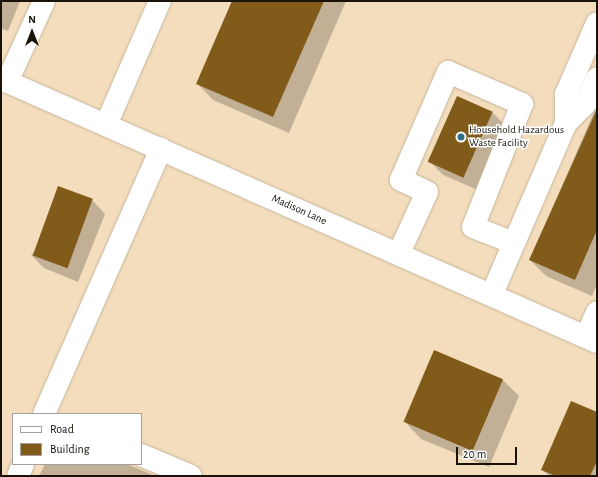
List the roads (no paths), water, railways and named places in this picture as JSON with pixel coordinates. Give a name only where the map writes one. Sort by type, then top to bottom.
[{"type":"street","points":[[4,80],[44,1]]},
{"type":"street","points":[[106,125],[160,1]]},
{"type":"street","points":[[566,123],[566,94],[597,23]]},
{"type":"street","points":[[399,253],[427,192],[401,180],[448,72],[522,104],[473,227],[514,244]]},
{"type":"street","points":[[492,294],[566,123],[586,103],[597,78]]},
{"type":"street","name":"Madison Lane","points":[[4,80],[592,339]]},
{"type":"street","points":[[44,413],[161,149]]},
{"type":"street","points":[[592,339],[597,312]]},
{"type":"street","points":[[142,455],[191,476]]},
{"type":"street","points":[[18,476],[23,465]]},
{"type":"place","name":"Household Hazardous Waste Facility","points":[[461,137]]}]
